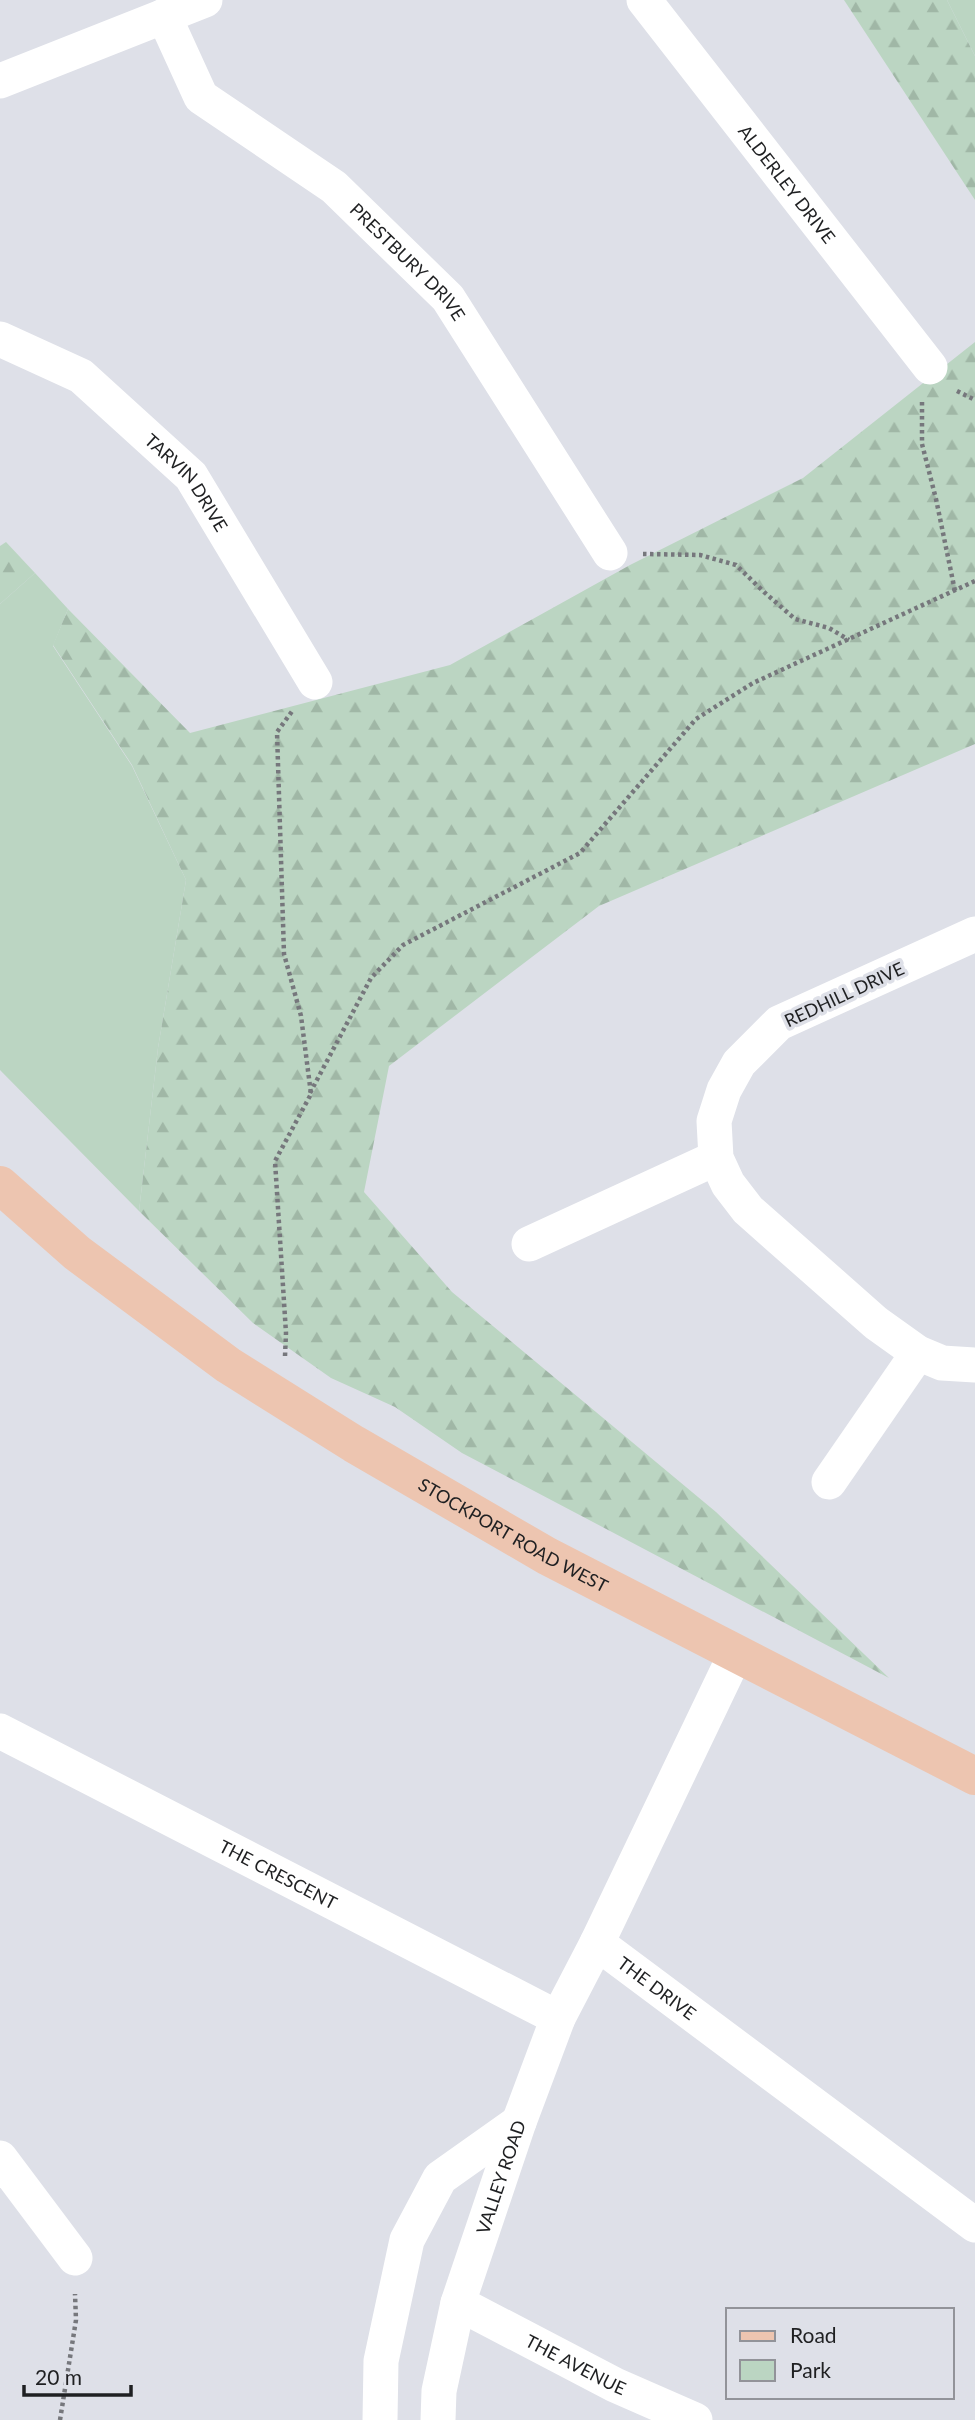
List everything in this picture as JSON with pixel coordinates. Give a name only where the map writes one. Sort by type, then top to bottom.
[{"type":"main road","name":"STOCKPORT ROAD WEST","points":[[0,1160],[77,1253]]},
{"type":"main road","name":"STOCKPORT ROAD WEST","points":[[0,1185],[77,1253],[228,1365],[354,1444],[547,1556],[975,1776]]},
{"type":"main road","name":"STOCKPORT ROAD WEST","points":[[0,1214],[77,1253]]},
{"type":"street","points":[[0,81],[205,0]]},
{"type":"street","name":"ALDERLEY DRIVE","points":[[644,0],[926,381]]},
{"type":"street","name":"PRESTBURY DRIVE","points":[[164,16],[201,97],[334,187],[448,298],[610,552]]},
{"type":"street","name":"TARVIN DRIVE","points":[[0,339],[81,376],[191,476],[315,682]]},
{"type":"street","name":"REDHILL DRIVE","points":[[975,934],[779,1023],[739,1063],[724,1090],[714,1121],[716,1158],[728,1184],[748,1210],[876,1323],[918,1353],[942,1363],[975,1365]]},
{"type":"street","points":[[529,1244],[716,1158]]},
{"type":"street","points":[[829,1482],[918,1353]]},
{"type":"street","points":[[597,1943],[736,1653]]},
{"type":"street","name":"THE CRESCENT","points":[[0,1731],[558,2018]]},
{"type":"street","name":"VALLEY ROAD","points":[[438,2420],[439,2391],[458,2303],[519,2122],[558,2018],[597,1943]]},
{"type":"street","name":"THE DRIVE","points":[[597,1943],[975,2225]]},
{"type":"street","points":[[380,2420],[381,2361],[407,2240],[440,2179],[519,2122]]},
{"type":"street","points":[[0,2158],[75,2258]]},
{"type":"street","name":"THE AVENUE","points":[[458,2303],[615,2385],[695,2420]]},
{"type":"path","points":[[926,381],[922,444],[955,591]]},
{"type":"path","points":[[610,552],[700,555],[736,565],[795,619],[829,628],[849,640]]},
{"type":"path","points":[[282,1399],[286,1333],[275,1161],[371,978],[403,945],[580,853],[696,719],[753,683],[975,581]]},
{"type":"path","points":[[310,1093],[302,1016],[284,954],[277,732],[315,682]]},
{"type":"path","points":[[60,2420],[76,2320],[75,2258]]},
{"type":"green space","points":[[844,0],[947,0],[975,56],[975,200]]},
{"type":"green space","points":[[947,0],[975,0],[975,56]]},
{"type":"green space","points":[[975,342],[975,744],[599,906],[389,1066],[364,1192],[452,1292],[716,1512],[889,1678],[462,1453],[395,1407],[331,1378],[253,1323],[139,1211],[158,1048],[186,880],[132,765],[53,645],[68,609],[190,733],[450,665],[630,565],[803,478]]},
{"type":"green space","points":[[6,542],[35,573],[0,604],[0,546]]},
{"type":"green space","points":[[35,573],[68,609],[53,646],[132,766],[186,880],[158,1048],[139,1211],[0,1070],[0,604]]}]
